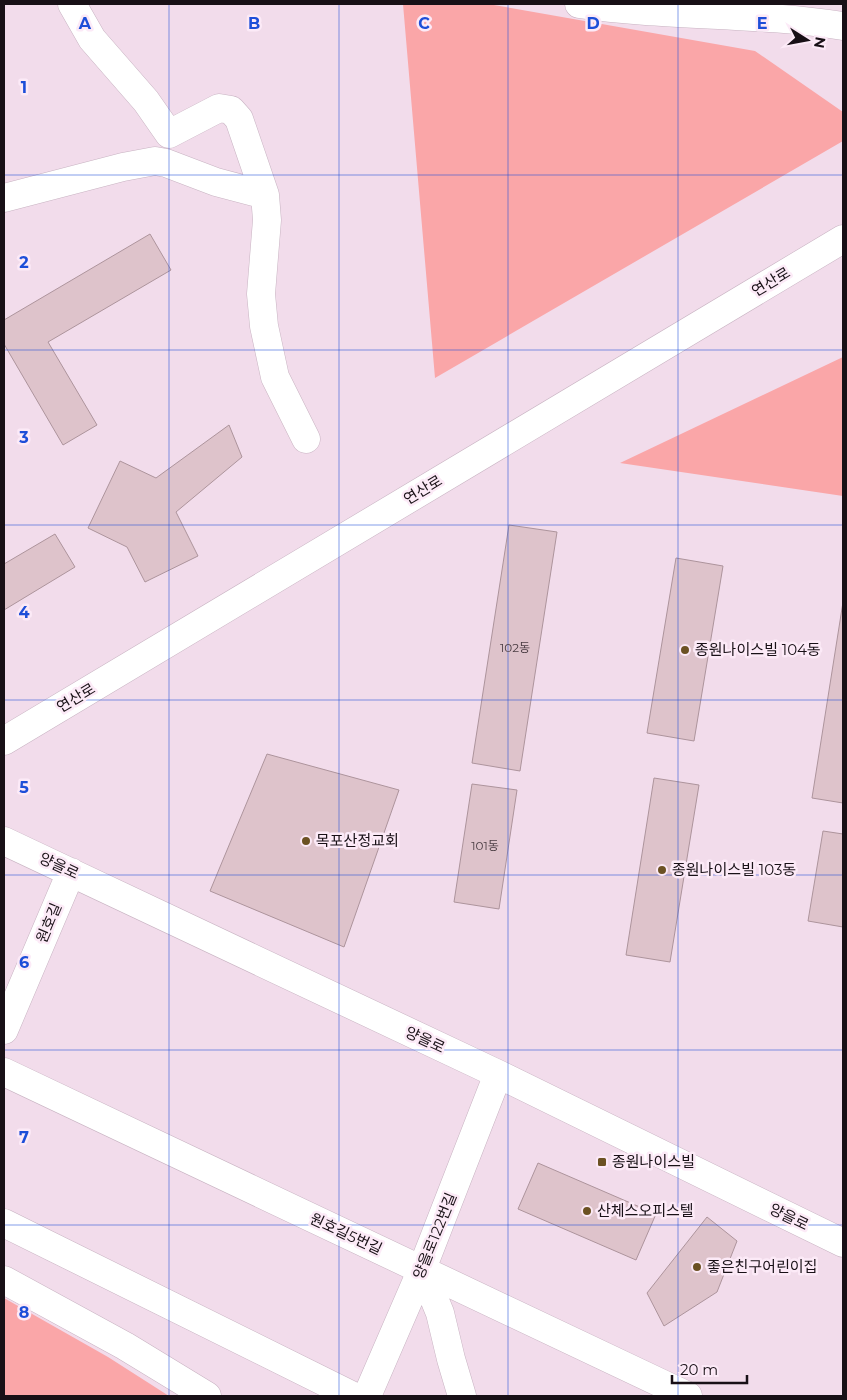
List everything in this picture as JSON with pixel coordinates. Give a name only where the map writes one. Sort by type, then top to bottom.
[{"type":"street","points":[[72,4],[92,39],[146,101],[169,134],[219,108],[231,110],[240,119],[265,195],[268,220],[261,294],[264,326],[275,377],[306,439]]},
{"type":"street","points":[[579,4],[663,13],[812,21],[843,26]]},
{"type":"street","points":[[4,198],[123,167],[155,161],[166,163],[216,182],[265,195]]},
{"type":"street","name":"연산로","points":[[4,741],[843,239]]},
{"type":"street","name":"양을로","points":[[4,841],[498,1074],[843,1243]]},
{"type":"street","name":"원호길","points":[[4,1030],[71,872]]},
{"type":"street","name":"원호길5번길","points":[[4,1072],[688,1396]]},
{"type":"street","name":"양을로122번길","points":[[367,1396],[422,1270],[498,1074]]},
{"type":"street","points":[[4,1223],[353,1396]]},
{"type":"street","points":[[422,1270],[440,1313],[462,1396]]},
{"type":"street","points":[[4,1280],[125,1346],[207,1396]]},
{"type":"shaded area","points":[[403,4],[488,4],[755,51],[843,112],[843,141],[435,378]]},
{"type":"shaded area","points":[[843,357],[843,496],[620,463]]},
{"type":"shaded area","points":[[4,1298],[108,1357],[169,1396],[4,1396]]},
{"type":"building","points":[[150,234],[171,270],[48,342],[97,425],[63,445],[4,344],[4,320]]},
{"type":"building","points":[[229,425],[242,457],[176,512],[198,556],[145,582],[127,547],[88,528],[120,461],[156,478]]},
{"type":"building","points":[[509,525],[557,532],[520,771],[472,763]]},
{"type":"building","points":[[55,534],[75,567],[4,610],[4,564]]},
{"type":"building","name":"종원나이스빌 104동","points":[[676,558],[723,566],[694,741],[647,733]]},
{"type":"building","points":[[843,602],[843,803],[812,798]]},
{"type":"building","name":"목포산정교회","points":[[267,754],[399,790],[344,947],[210,891]]},
{"type":"building","name":"종원나이스빌 103동","points":[[654,778],[699,785],[670,962],[626,955]]},
{"type":"building","points":[[472,784],[517,790],[499,909],[454,902]]},
{"type":"building","points":[[823,831],[843,834],[843,927],[808,921]]},
{"type":"building","name":"산체스오피스텔","points":[[538,1163],[656,1214],[636,1260],[518,1209]]},
{"type":"building","name":"좋은친구어린이집","points":[[707,1217],[737,1241],[717,1292],[664,1326],[647,1293]]},
{"type":"place","name":"종원나이스빌 104동","points":[[685,650]]},
{"type":"place","name":"목포산정교회","points":[[306,841]]},
{"type":"place","name":"종원나이스빌 103동","points":[[662,870]]},
{"type":"place","name":"종원나이스빌","points":[[602,1162]]},
{"type":"place","name":"산체스오피스텔","points":[[587,1211]]},
{"type":"place","name":"좋은친구어린이집","points":[[697,1267]]}]
